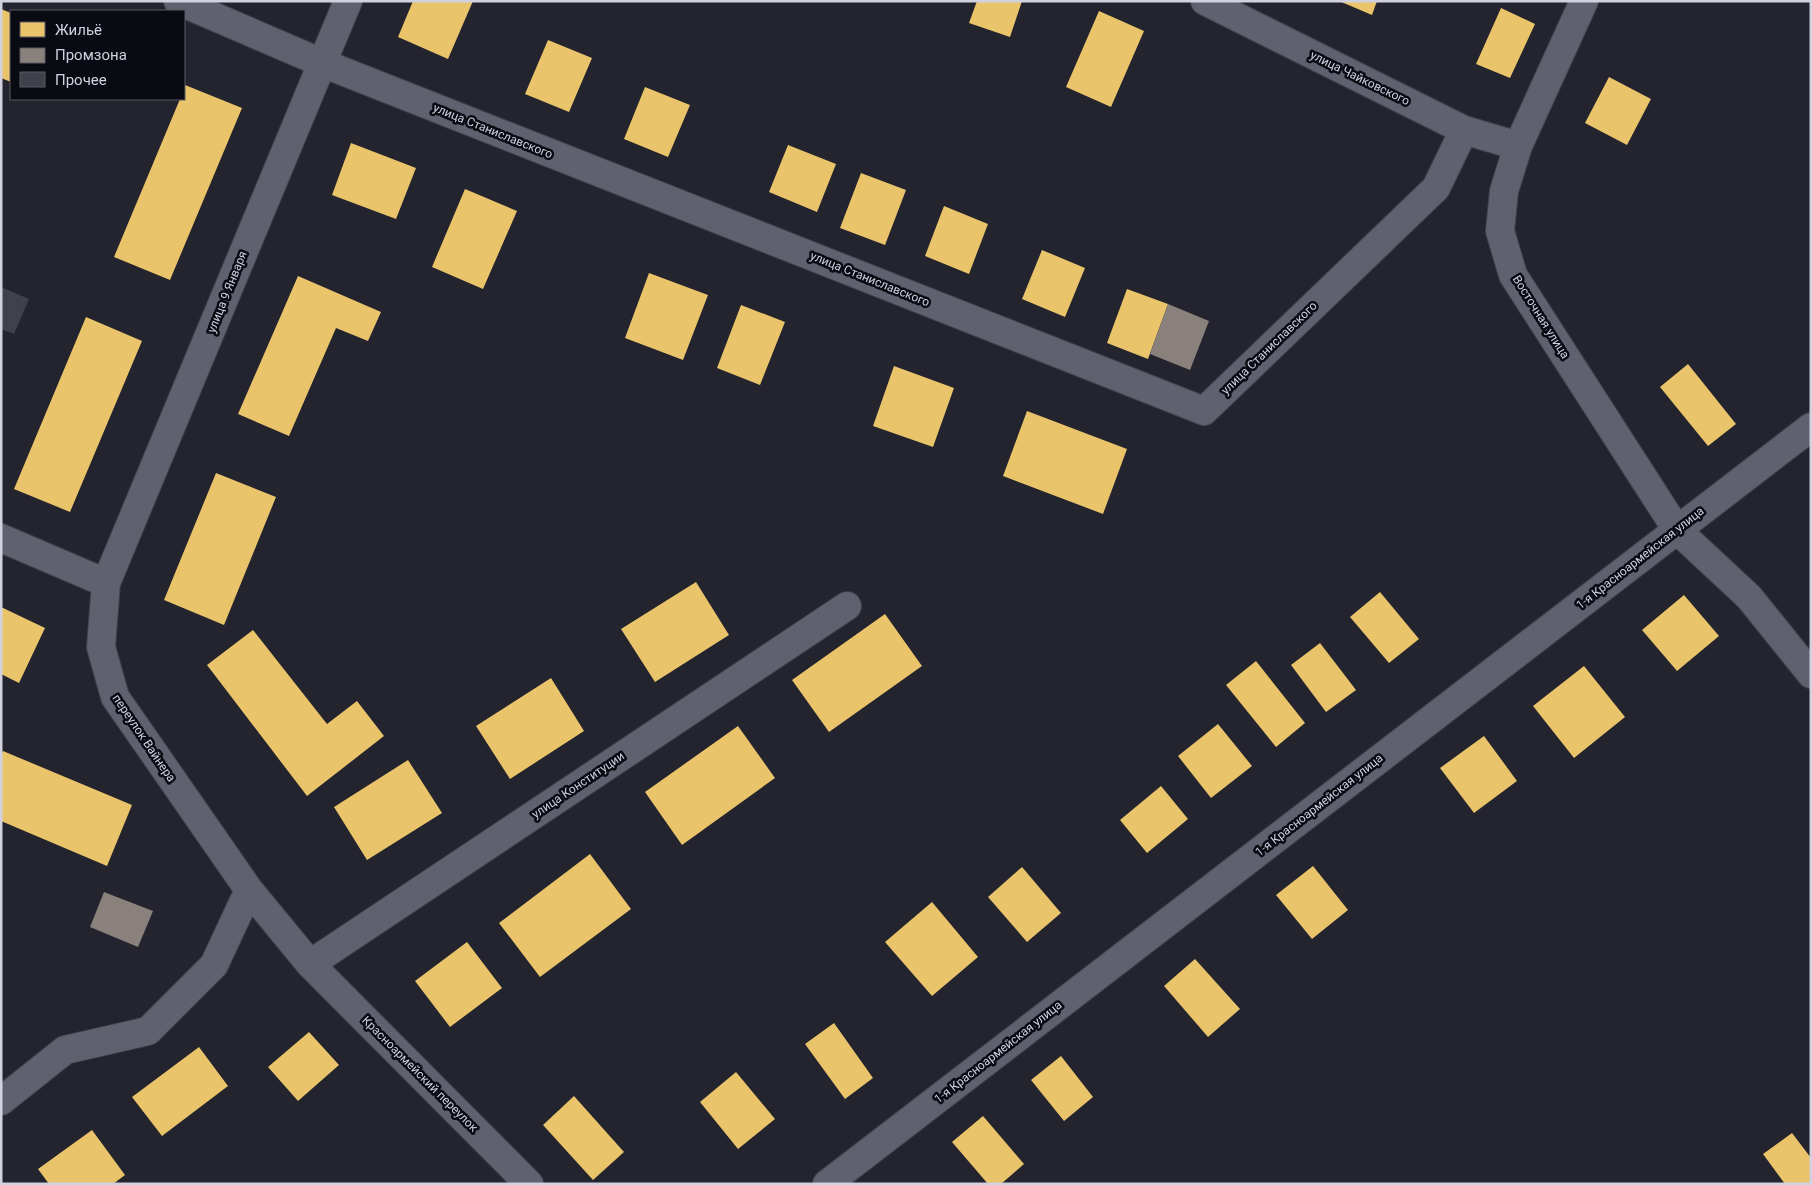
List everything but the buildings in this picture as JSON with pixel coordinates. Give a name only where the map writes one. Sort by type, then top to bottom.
[{"type":"street","name":"улица Станиславского","points":[[178,1],[322,63],[1204,411],[1436,188],[1464,130]]},
{"type":"street","name":"улица 9 Января","points":[[106,583],[348,1]]},
{"type":"street","name":"улица Чайковского","points":[[1206,1],[1464,130],[1518,146]]},
{"type":"street","name":"Восточная улица","points":[[1584,1],[1518,146],[1504,191],[1500,231],[1513,275],[1677,530],[1749,597],[1811,674]]},
{"type":"street","name":"1-я Красноармейская улица","points":[[827,1184],[1811,427]]},
{"type":"street","points":[[1,538],[106,583]]},
{"type":"street","name":"переулок Вайнера","points":[[106,583],[101,647],[115,697],[249,890],[310,964]]},
{"type":"street","name":"улица Конституции","points":[[310,964],[846,606]]},
{"type":"street","points":[[1,1101],[65,1050],[148,1031],[214,965],[249,890]]},
{"type":"street","name":"Красноармейский переулок","points":[[310,964],[529,1184]]}]
